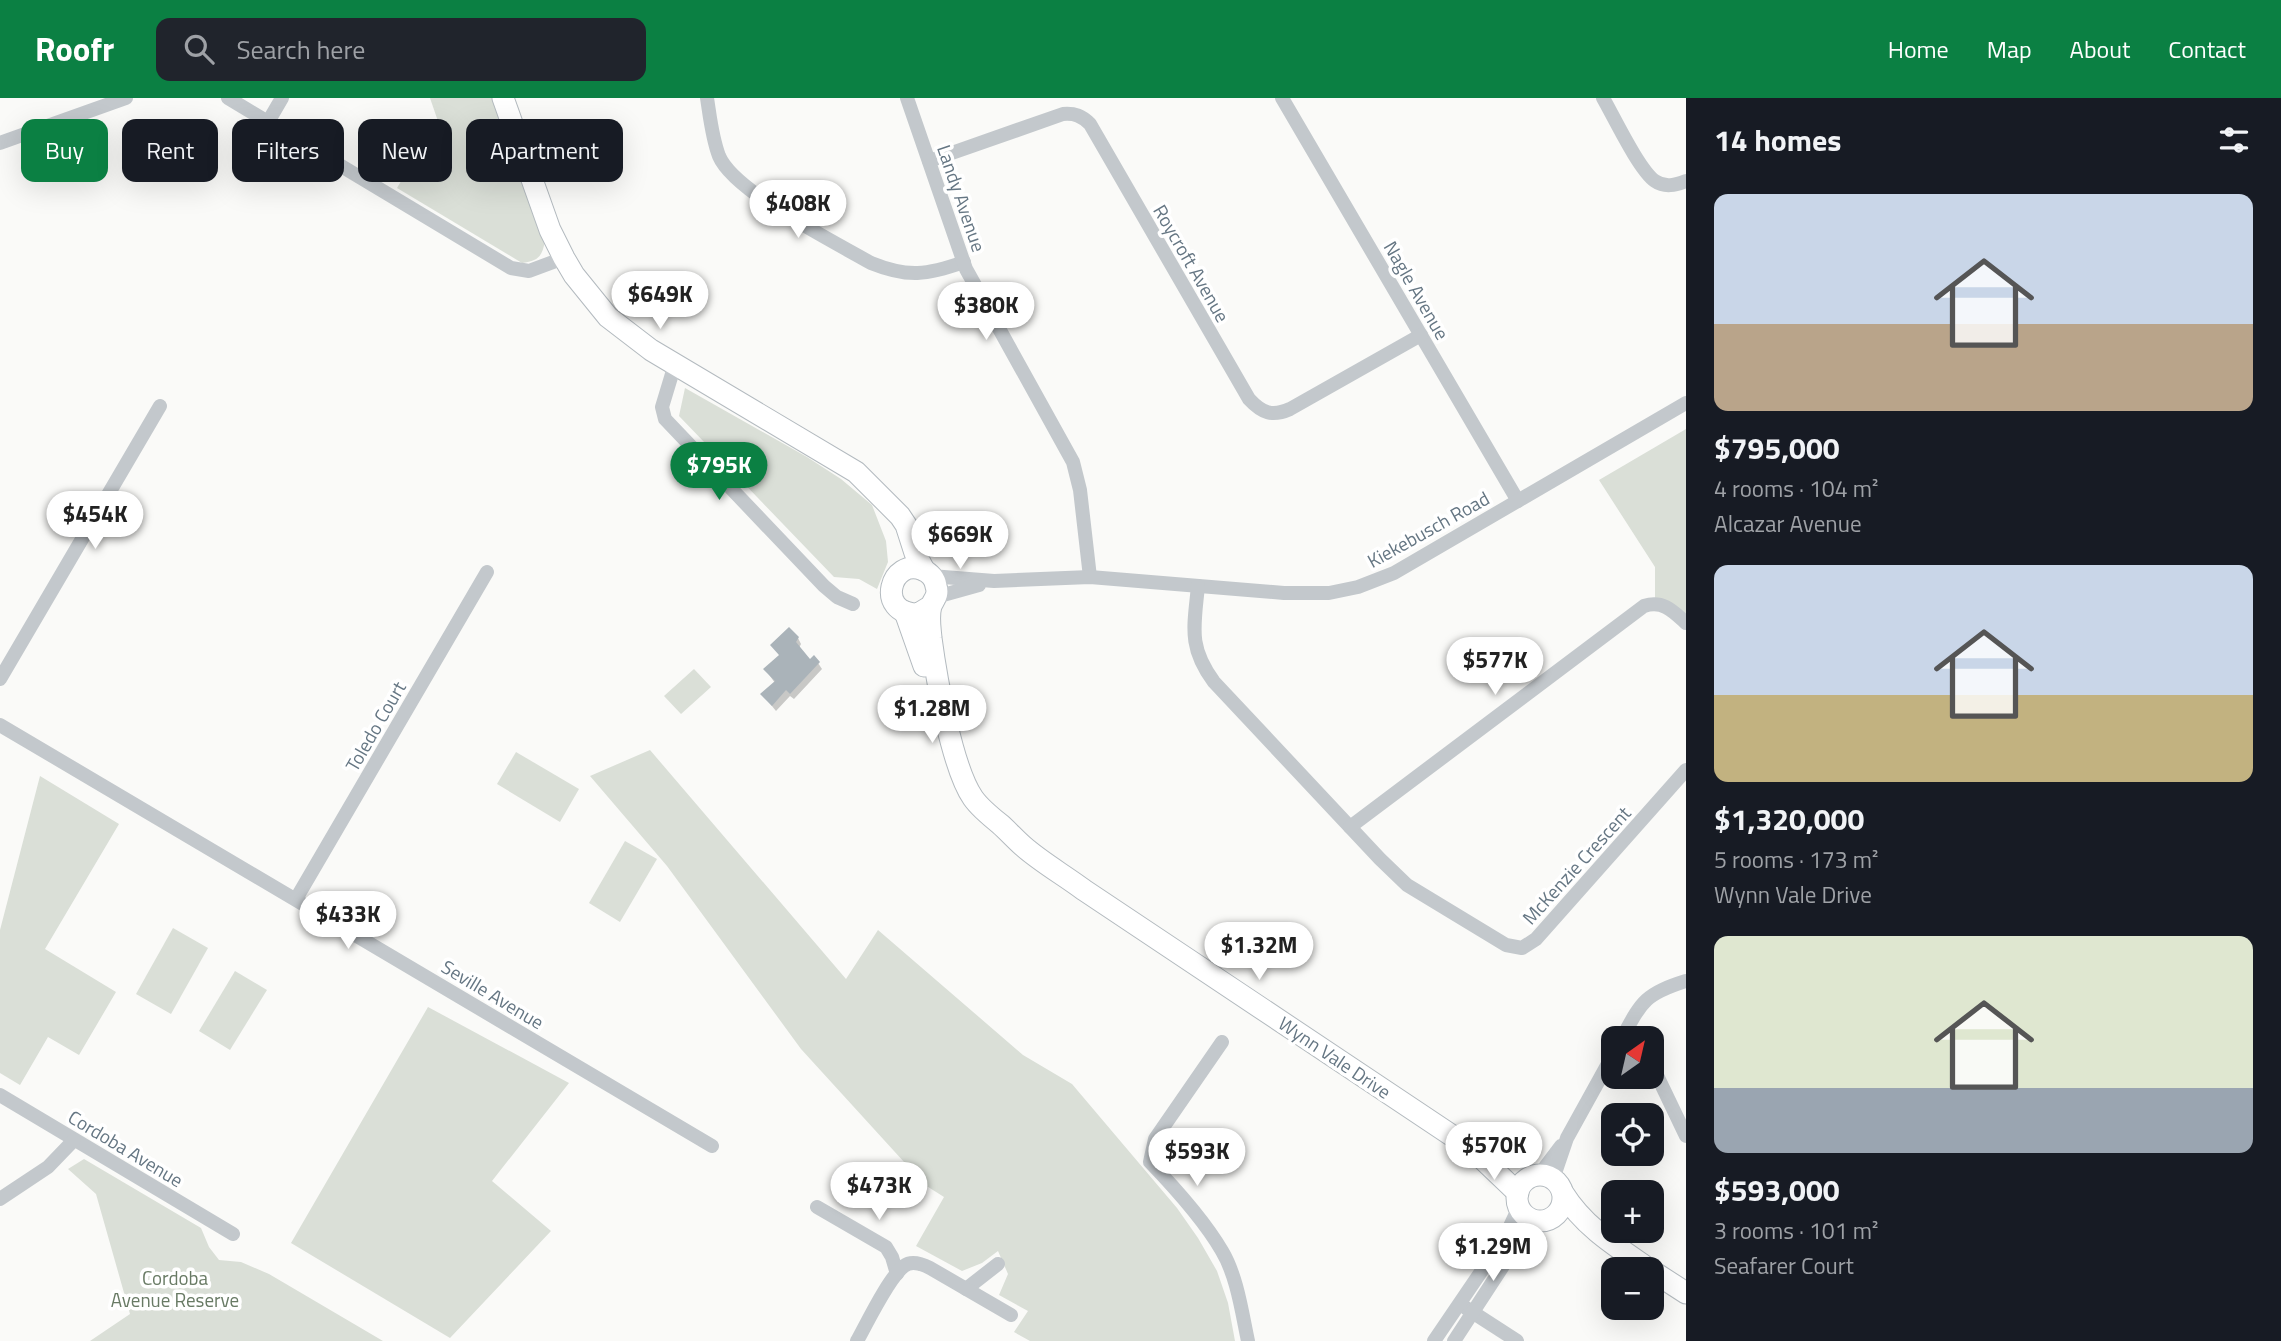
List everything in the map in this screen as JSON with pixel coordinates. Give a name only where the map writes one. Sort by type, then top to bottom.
[{"type":"main road","points":[[503,98],[553,237],[574,275],[608,317],[632,337],[848,466],[882,497],[906,525],[915,553],[937,587],[934,602],[918,614],[905,612],[894,603],[891,596],[900,545],[882,497]]},
{"type":"main road","points":[[895,578],[910,569],[927,573]]},
{"type":"main road","name":"Wynn Vale Drive","points":[[934,602],[929,622],[933,652],[961,774],[972,798],[1024,847]]},
{"type":"main road","name":"Wynn Vale Drive","points":[[905,612],[921,653],[946,767],[953,786],[965,806],[996,834],[1024,847],[1472,1149],[1547,1181],[1583,1220],[1632,1257]]},
{"type":"main road","name":"Wynn Vale Drive","points":[[1472,1149],[1519,1200]]},
{"type":"main road","points":[[1547,1181],[1563,1203],[1559,1211],[1544,1220],[1528,1217],[1519,1200],[1522,1183],[1547,1181]]},
{"type":"main road","name":"Wynn Vale Drive","points":[[1544,1220],[1576,1228],[1612,1244]]},
{"type":"main road","name":"Wynn Vale Drive","points":[[1664,1279],[1686,1293]]},
{"type":"street","points":[[0,143],[126,98]]},
{"type":"street","points":[[228,98],[263,119]]},
{"type":"street","points":[[270,119],[282,98]]},
{"type":"street","points":[[707,98],[720,157],[734,177],[763,199],[871,263],[888,270],[926,274],[964,262]]},
{"type":"street","name":"Landy Avenue","points":[[907,98],[964,262],[1073,462],[1080,490],[1090,577]]},
{"type":"street","name":"Nagle Avenue","points":[[1282,98],[1518,501]]},
{"type":"street","points":[[1603,98],[1653,181],[1675,185],[1686,181]]},
{"type":"street","name":"Roycroft Avenue","points":[[929,162],[1063,114],[1071,113],[1083,117],[1090,124],[1249,399],[1258,410],[1268,414],[1279,414],[1290,409],[1421,335]]},
{"type":"street","points":[[344,168],[511,268],[529,271],[564,258]]},
{"type":"street","points":[[675,364],[662,407],[666,419],[824,586],[837,597],[853,604]]},
{"type":"street","name":"Kiekebusch Road","points":[[927,573],[993,581],[1090,577],[1284,593],[1329,593],[1358,587],[1394,573],[1686,403]]},
{"type":"street","points":[[0,679],[159,406]]},
{"type":"street","name":"Toledo Court","points":[[296,900],[487,572]]},
{"type":"street","name":"Kiekebusch Road","points":[[934,602],[993,581]]},
{"type":"street","name":"McKenzie Crescent","points":[[1198,586],[1194,638],[1201,664],[1214,682],[1407,885],[1506,945],[1522,948],[1536,939],[1686,770]]},
{"type":"street","points":[[1350,827],[1644,607],[1656,604],[1664,606],[1686,624]]},
{"type":"street","name":"Seville Avenue","points":[[0,726],[712,1146]]},
{"type":"street","points":[[1628,1026],[1638,1008],[1649,996],[1686,981]]},
{"type":"street","points":[[1222,1042],[1155,1139],[1150,1162],[1172,1184],[1224,1253],[1239,1298],[1248,1341]]},
{"type":"street","points":[[1547,1181],[1601,1077]]},
{"type":"street","points":[[1663,1089],[1686,1136]]},
{"type":"street","name":"Cordoba Avenue","points":[[0,1096],[233,1234]]},
{"type":"street","points":[[0,1199],[48,1167],[74,1140]]},
{"type":"street","points":[[1434,1341],[1506,1235],[1519,1200]]},
{"type":"street","points":[[817,1207],[886,1247],[897,1274]]},
{"type":"street","points":[[1454,1341],[1518,1243],[1544,1220]]},
{"type":"street","points":[[857,1341],[905,1265],[922,1264],[1011,1315]]},
{"type":"street","points":[[966,1289],[998,1264]]},
{"type":"street","points":[[1459,1303],[1517,1341]]},
{"type":"green space","points":[[430,98],[494,98],[501,119],[466,119],[466,182],[524,182],[545,241],[541,254],[536,259],[522,263],[397,188],[401,182],[452,182],[452,119],[437,119]]},
{"type":"green space","points":[[685,388],[807,457],[841,479],[872,505],[886,541],[888,562],[877,589],[859,579],[834,577],[679,416]]},
{"type":"green space","points":[[1686,429],[1686,623],[1655,604],[1655,567],[1599,480]]},
{"type":"green space","points":[[694,669],[711,687],[681,714],[664,696]]},
{"type":"green space","points":[[650,750],[846,979],[878,930],[1023,1055],[1072,1084],[1177,1208],[1198,1238],[1217,1271],[1228,1303],[1235,1341],[1030,1341],[1014,1332],[1028,1311],[999,1295],[1008,1274],[998,1251],[982,1263],[962,1271],[916,1246],[944,1197],[925,1185],[801,1049],[667,866],[590,776]]},
{"type":"green space","points":[[516,752],[579,789],[560,822],[497,784]]},
{"type":"green space","points":[[40,776],[119,824],[45,949],[116,992],[79,1055],[48,1037],[20,1085],[0,1073],[0,930]]},
{"type":"green space","points":[[625,841],[657,859],[620,922],[589,903]]},
{"type":"green space","points":[[173,928],[208,948],[171,1014],[136,994]]},
{"type":"green space","points":[[235,971],[267,990],[230,1050],[199,1031]]},
{"type":"green space","points":[[428,1007],[569,1083],[492,1181],[551,1231],[450,1338],[291,1243]]},
{"type":"green space","name":"Cordoba Avenue Reserve","points":[[84,1159],[201,1228],[209,1247],[219,1260],[241,1262],[269,1274],[383,1341],[90,1341],[130,1314],[96,1194],[68,1169]]},
{"type":"building","points":[[789,627],[799,637],[796,642],[810,659],[814,655],[820,662],[790,694],[786,690],[772,706],[760,694],[775,681],[763,669],[779,655],[770,645]]}]
